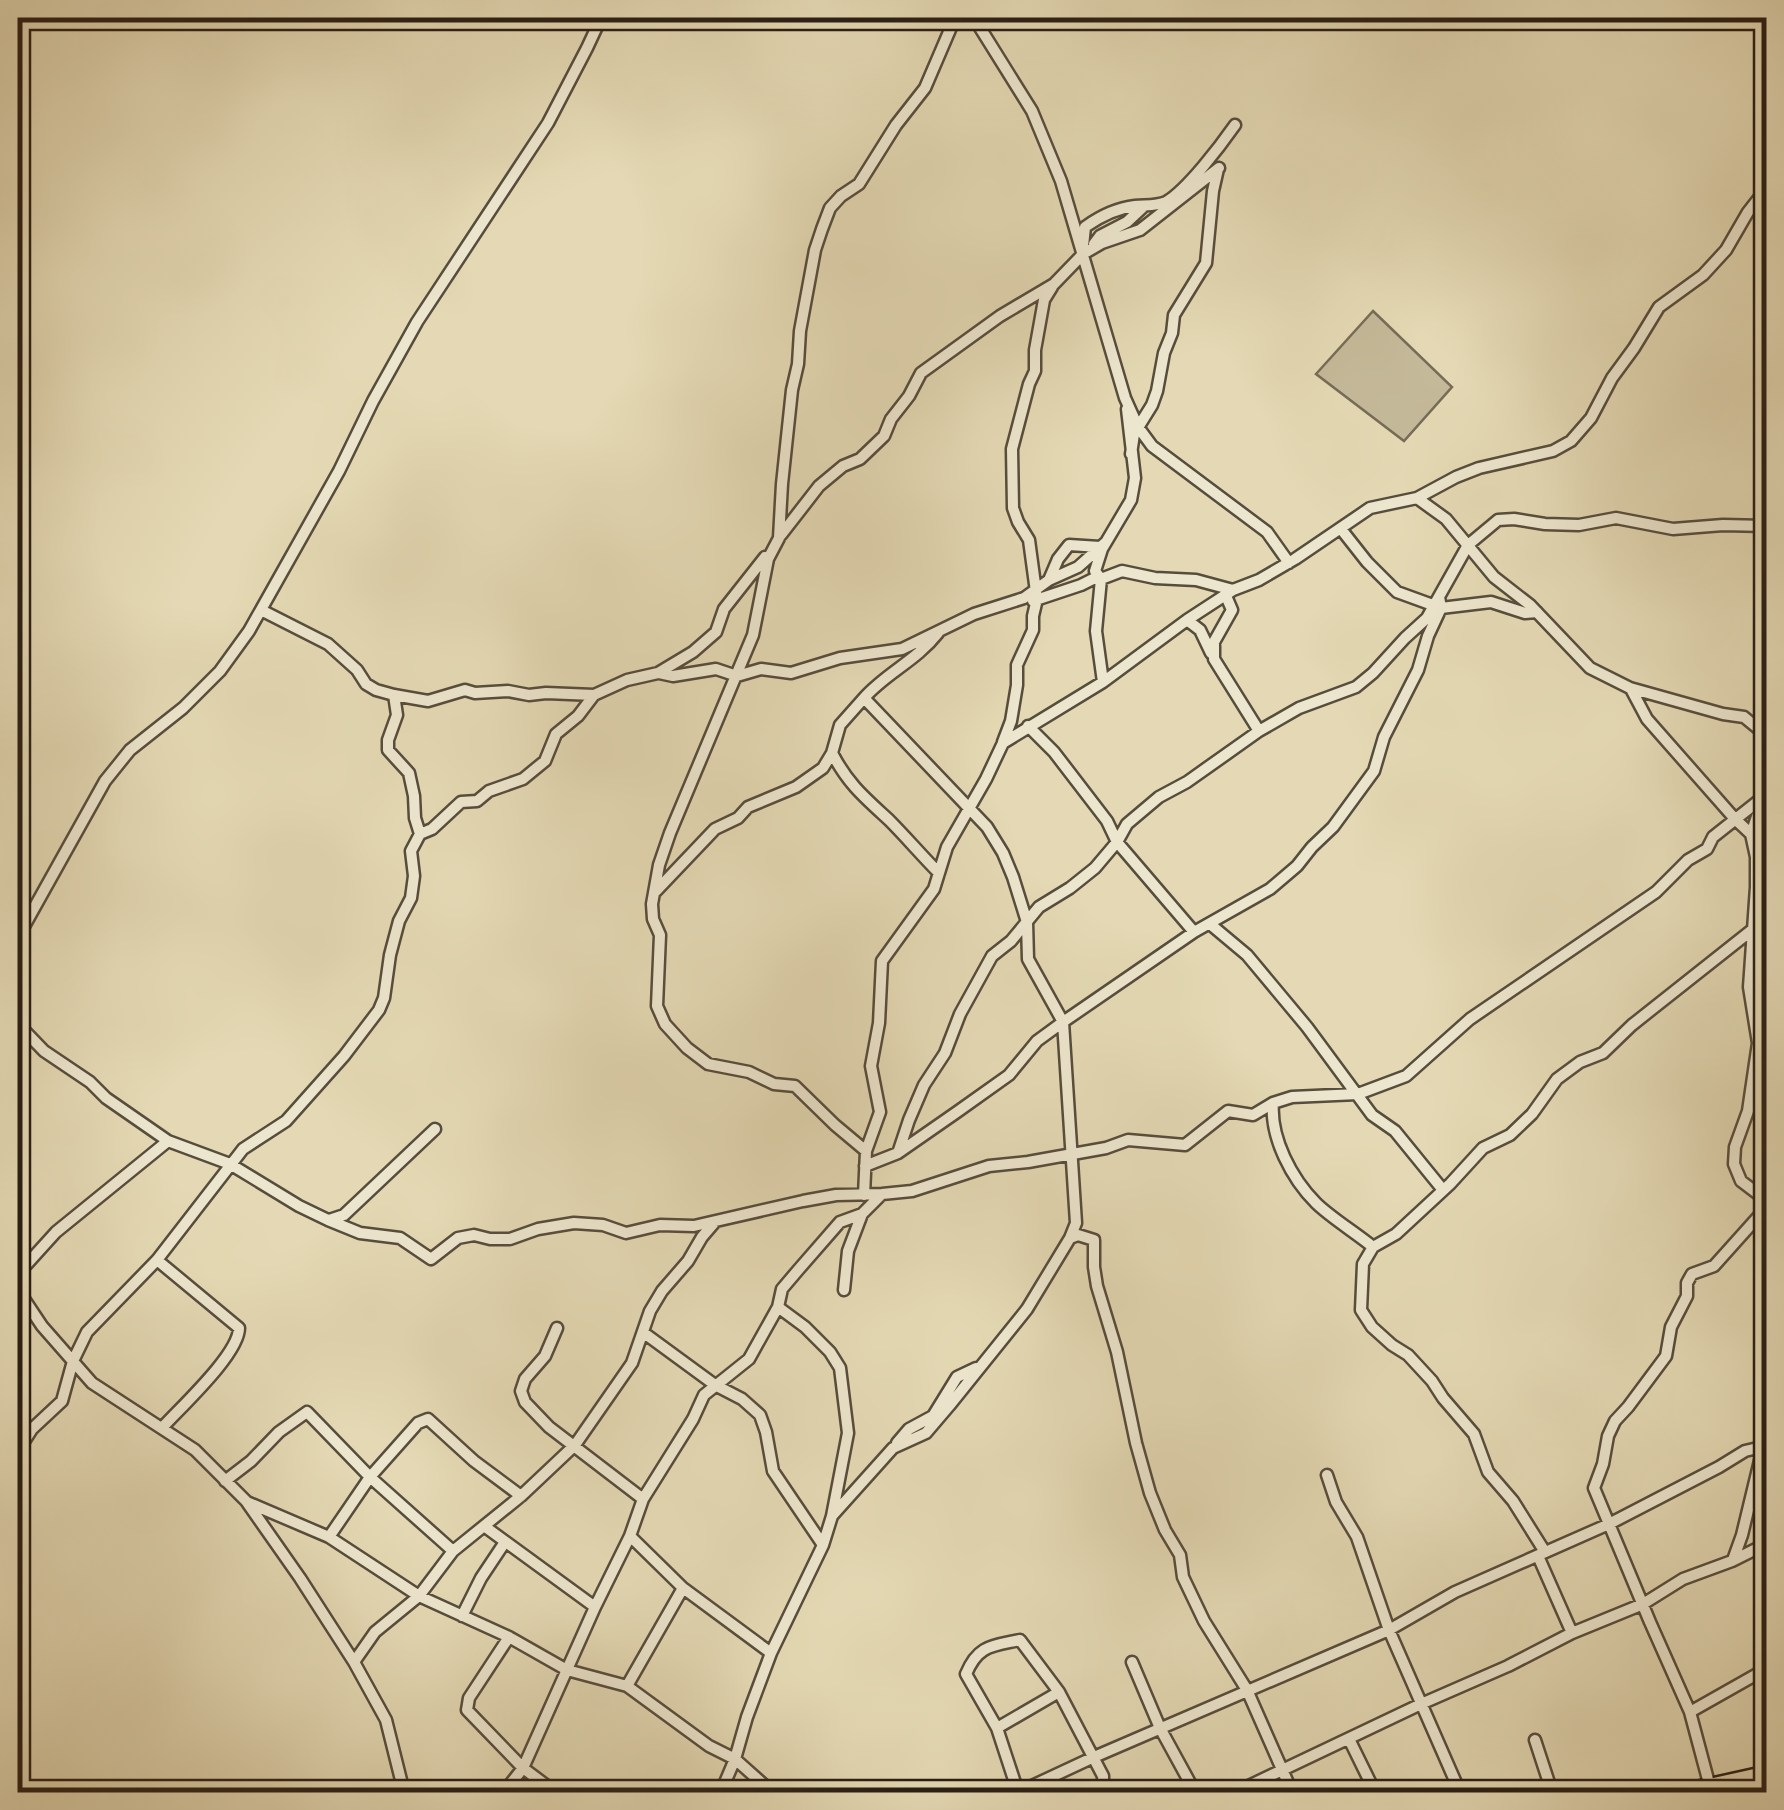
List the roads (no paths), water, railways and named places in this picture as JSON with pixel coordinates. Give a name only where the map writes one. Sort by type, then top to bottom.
[{"type":"main road","points":[[1686,1792],[1766,1774]]},
{"type":"street","points":[[18,937],[105,781],[130,750],[220,672],[249,631],[339,471],[416,322],[548,123],[601,18]]},
{"type":"street","points":[[866,1151],[795,1086],[774,1084],[749,1072],[708,1064],[664,1024],[658,1006],[660,935],[652,904],[670,833],[752,636],[768,558],[779,538],[800,331],[822,229],[830,208],[859,184],[896,124],[925,88],[955,18]]},
{"type":"street","points":[[974,18],[1032,111],[1060,180],[1138,427],[1152,446],[1267,532],[1289,563]]},
{"type":"street","points":[[1084,253],[1085,228],[1098,218],[1130,207],[1167,201],[1220,146],[1234,125]]},
{"type":"street","points":[[1084,253],[1102,242],[1140,230],[1218,168],[1206,263],[1174,315],[1157,391],[1134,434],[1131,454]]},
{"type":"street","points":[[1002,743],[1103,682],[1187,620],[1289,563],[1370,508],[1418,498],[1456,476],[1553,451],[1571,441],[1591,418],[1659,307],[1703,276],[1726,250],[1766,189]]},
{"type":"street","points":[[864,1195],[866,1151],[880,1112],[871,1066],[879,1023],[882,961],[934,890],[947,846],[1002,743],[1018,684],[1017,665],[1033,630],[1037,594],[1028,540],[1013,508],[1012,449],[1028,384],[1035,371],[1044,300],[1054,284],[1100,236],[1127,222],[1144,206]]},
{"type":"street","points":[[260,610],[328,644],[376,690],[428,701],[465,690],[594,695],[658,672],[693,652],[716,632],[724,610],[820,486],[884,436],[921,373],[1000,316],[1054,284]]},
{"type":"street","points":[[1103,682],[1096,631],[1101,580],[1095,571],[1103,545],[1131,500],[1135,478],[1126,398]]},
{"type":"street","points":[[1418,498],[1446,519],[1494,577],[1537,612],[1590,668],[1630,688],[1744,717],[1765,731]]},
{"type":"street","points":[[898,1152],[924,1084],[945,1053],[960,1014],[992,956],[1011,941],[1039,907],[1094,868],[1117,842],[1126,824],[1159,797],[1299,708],[1356,687],[1428,618],[1468,544],[1498,520],[1579,525],[1616,518],[1673,529],[1766,526]]},
{"type":"street","points":[[1341,529],[1366,562],[1397,592],[1438,603],[1491,602],[1525,613],[1537,612]]},
{"type":"street","points":[[658,672],[673,676],[716,669],[736,676],[762,669],[791,673],[840,658],[902,649],[974,614],[1020,604],[1037,594],[1069,546],[1103,545]]},
{"type":"street","points":[[1049,580],[1078,567],[1103,545]]},
{"type":"street","points":[[1037,594],[1060,593],[1122,571],[1196,580],[1230,594]]},
{"type":"street","points":[[1214,658],[1214,642],[1232,610],[1230,594]]},
{"type":"street","points":[[865,1166],[898,1152],[1009,1075],[1037,1041],[1063,1022],[1194,932],[1270,888],[1297,866],[1360,793],[1374,770],[1384,736],[1418,670],[1438,603]]},
{"type":"street","points":[[1187,620],[1200,630],[1260,731]]},
{"type":"street","points":[[654,893],[715,829],[738,818],[748,807],[796,788],[824,768],[840,726],[872,689],[922,652],[941,630]]},
{"type":"street","points":[[1630,688],[1647,719],[1751,834]]},
{"type":"street","points":[[394,694],[397,715],[388,750],[410,773],[420,834]]},
{"type":"street","points":[[18,1451],[32,1429],[62,1400],[73,1361],[87,1332],[157,1260],[242,1150],[286,1121],[379,1010],[398,921],[411,898],[412,850],[420,834],[432,829],[461,802],[476,801],[488,791],[524,778],[545,761],[556,734],[578,716],[594,695]]},
{"type":"street","points":[[832,1516],[893,1448],[926,1433],[1027,1309],[1076,1223],[1063,1022],[1028,958],[1026,922],[1003,853],[970,808],[864,698]]},
{"type":"street","points":[[1028,726],[1054,752],[1108,820],[1117,842],[1194,932]]},
{"type":"street","points":[[832,753],[843,775],[939,873]]},
{"type":"street","points":[[18,1024],[44,1051],[168,1140],[230,1164],[328,1220],[360,1233],[400,1238],[431,1258],[458,1238],[474,1236],[510,1239],[538,1229],[574,1224],[603,1225],[626,1232],[660,1225],[694,1226],[836,1195],[912,1191],[989,1166],[1106,1148],[1128,1140],[1184,1145],[1228,1111],[1253,1114],[1292,1097],[1358,1094],[1406,1076],[1470,1019],[1656,892],[1765,796]]},
{"type":"street","points":[[1710,1787],[1690,1712],[1594,1488],[1615,1421],[1666,1356],[1671,1327],[1692,1274],[1714,1266],[1766,1204],[1741,1181],[1734,1164],[1735,1148],[1748,1111],[1753,1070],[1750,987],[1756,857],[1751,834],[1765,796]]},
{"type":"street","points":[[1210,924],[1247,955],[1372,1115],[1395,1131],[1443,1190]]},
{"type":"street","points":[[1572,1633],[1541,1554],[1513,1501],[1488,1472],[1474,1434],[1432,1381],[1408,1355],[1372,1327],[1361,1310],[1362,1264],[1373,1247],[1396,1234],[1483,1148],[1510,1134],[1532,1114],[1556,1079],[1603,1052],[1632,1024],[1752,930]]},
{"type":"street","points":[[1273,1103],[1276,1134],[1301,1184],[1317,1204],[1373,1247]]},
{"type":"street","points":[[328,1220],[344,1215],[434,1129]]},
{"type":"street","points":[[18,1270],[56,1232],[168,1140]]},
{"type":"street","points":[[844,1290],[848,1250],[862,1214],[882,1194]]},
{"type":"street","points":[[504,1792],[523,1768],[643,1500],[704,1396],[749,1359],[778,1307],[782,1289],[840,1222],[862,1214]]},
{"type":"street","points":[[354,1662],[375,1632],[419,1596],[452,1551],[521,1496],[575,1445],[632,1364],[650,1311],[662,1291],[715,1222]]},
{"type":"street","points":[[1070,1238],[1078,1235],[1094,1240],[1094,1268],[1150,1493],[1180,1555],[1183,1577],[1204,1621],[1247,1690],[1292,1792]]},
{"type":"street","points":[[157,1260],[239,1328],[239,1337],[213,1373],[162,1428]]},
{"type":"street","points":[[18,1290],[42,1326],[92,1383],[195,1450],[246,1502],[354,1662],[386,1720],[404,1792]]},
{"type":"street","points":[[722,1792],[771,1653],[822,1545],[832,1516],[848,1433],[840,1368],[830,1352],[778,1307]]},
{"type":"street","points":[[557,1328],[545,1356],[526,1379],[521,1391],[525,1402],[549,1426],[643,1500]]},
{"type":"street","points":[[644,1333],[760,1415],[773,1471],[822,1545]]},
{"type":"street","points":[[225,1481],[307,1412],[370,1477],[452,1551]]},
{"type":"street","points":[[328,1537],[370,1477],[418,1424],[428,1419],[474,1461],[521,1496]]},
{"type":"street","points":[[1103,1792],[1103,1776],[1094,1756],[1059,1692],[1020,1640],[983,1648],[966,1674],[997,1728],[1019,1792],[1094,1756],[1389,1630],[1455,1592],[1609,1524],[1745,1451],[1765,1447],[1732,1561]]},
{"type":"street","points":[[1328,1475],[1336,1502],[1357,1537],[1389,1630],[1460,1792]]},
{"type":"street","points":[[246,1502],[328,1537],[419,1596],[509,1636],[567,1670],[627,1686],[709,1746],[736,1759],[772,1792]]},
{"type":"street","points":[[484,1526],[595,1607]]},
{"type":"street","points":[[630,1536],[683,1588],[771,1653]]},
{"type":"street","points":[[462,1616],[505,1542]]},
{"type":"street","points":[[1236,1792],[1572,1633],[1643,1604],[1683,1579],[1766,1544]]},
{"type":"street","points":[[627,1686],[683,1588]]},
{"type":"street","points":[[509,1636],[469,1698],[467,1710],[523,1768],[555,1792]]},
{"type":"street","points":[[1132,1662],[1160,1728],[1196,1792]]},
{"type":"street","points":[[1690,1712],[1766,1669]]},
{"type":"street","points":[[997,1728],[1059,1692]]},
{"type":"street","points":[[1349,1739],[1375,1792]]},
{"type":"street","points":[[1535,1740],[1552,1792]]}]
